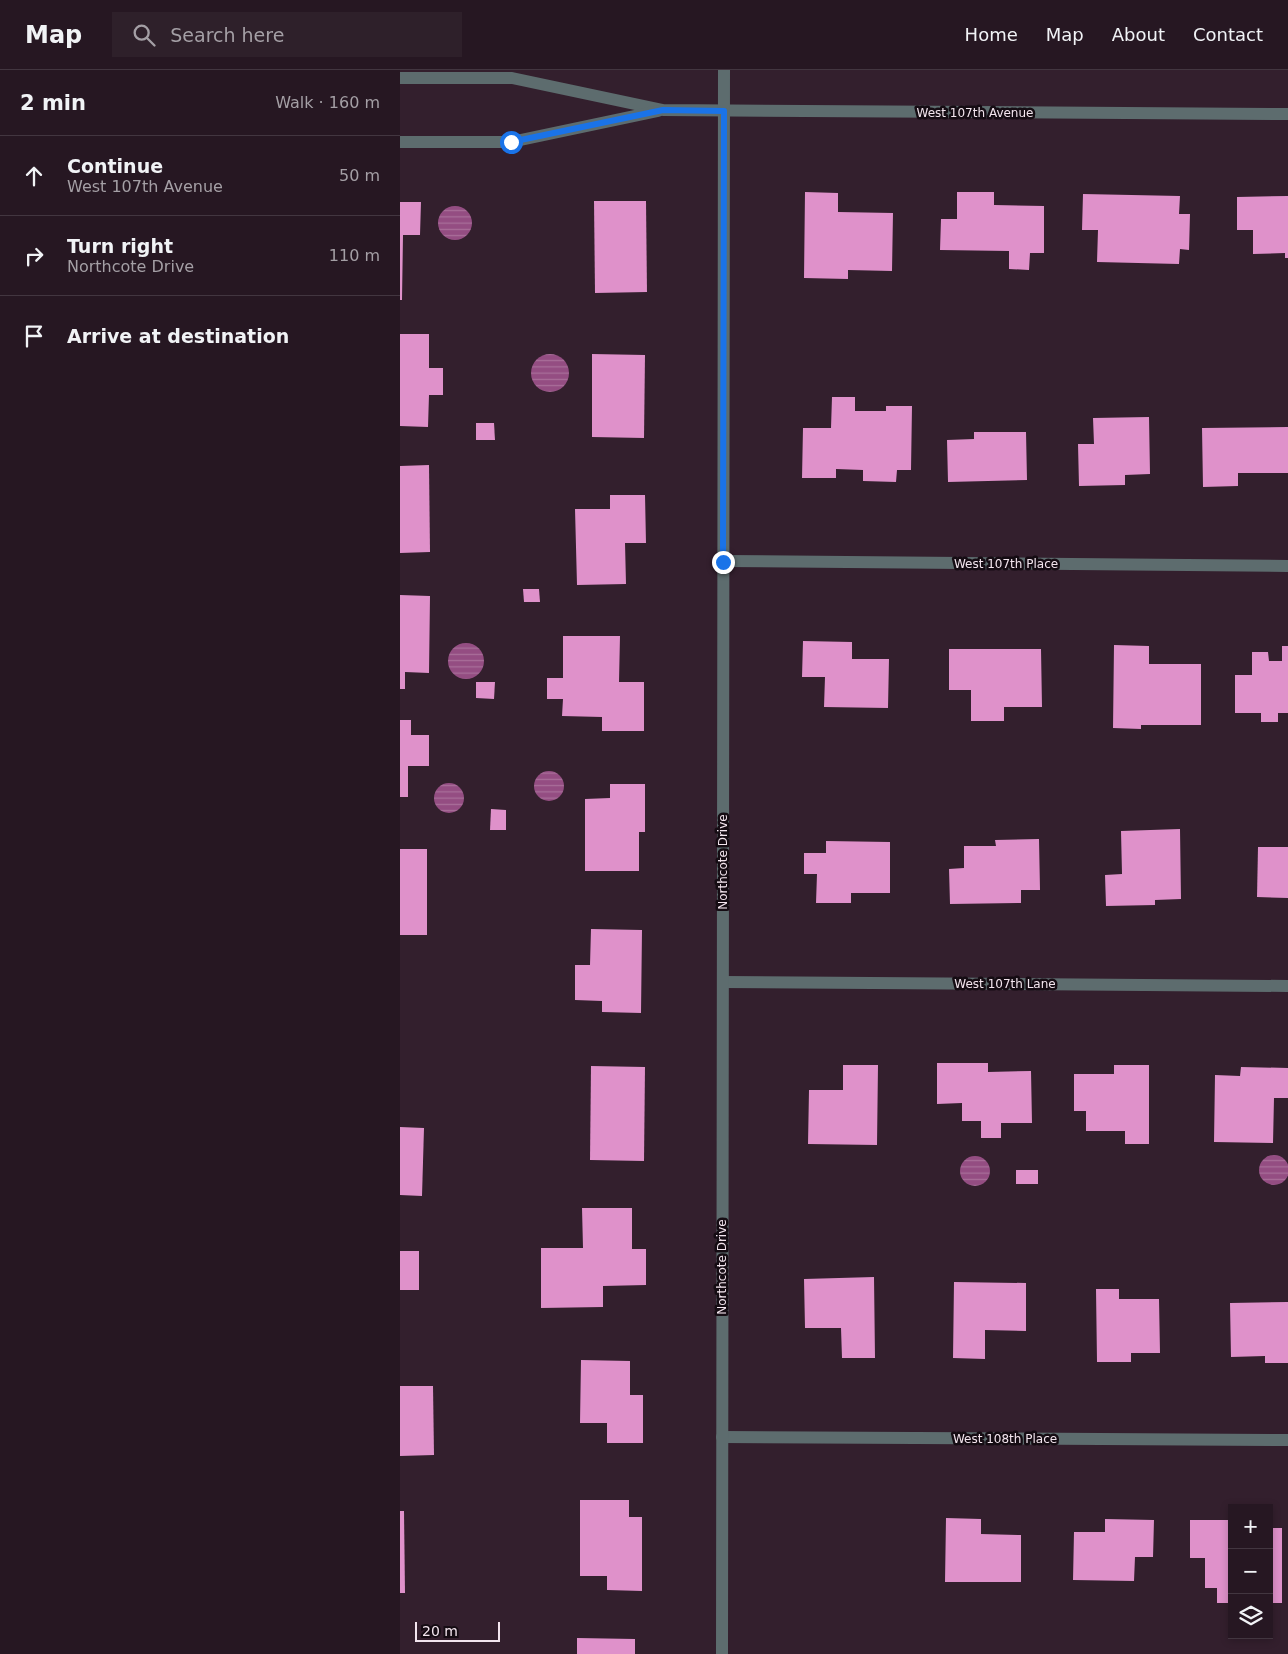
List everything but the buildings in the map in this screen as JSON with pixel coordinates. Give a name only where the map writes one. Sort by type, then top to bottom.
[{"type":"street","name":"Northcote Drive","points":[[722,1654],[724,70]]},
{"type":"street","name":"West 107th Avenue","points":[[400,78],[512,78],[663,110],[1288,114]]},
{"type":"street","name":"West 107th Avenue","points":[[400,142],[511,142],[663,110]]},
{"type":"street","name":"West 107th Place","points":[[723,562],[1288,566]]},
{"type":"street","name":"West 107th Lane","points":[[723,982],[1288,986]]},
{"type":"street","name":"West 108th Place","points":[[722,1438],[1288,1440]]},
{"type":"shaded area","points":[[455,206],[462,207],[467,211],[471,216],[471,230],[467,235],[462,239],[455,240],[448,239],[443,235],[439,230],[438,223],[439,216],[443,211],[448,207]]},
{"type":"shaded area","points":[[550,354],[557,355],[563,360],[568,366],[568,380],[563,386],[557,391],[550,392],[543,391],[537,386],[532,380],[531,373],[532,366],[537,360],[543,355]]},
{"type":"shaded area","points":[[466,643],[473,644],[479,648],[483,654],[483,668],[479,674],[473,678],[466,679],[459,678],[453,674],[449,668],[448,661],[449,654],[453,648],[459,644]]},
{"type":"shaded area","points":[[549,771],[560,775],[564,786],[560,797],[549,801],[538,797],[534,786],[538,775]]},
{"type":"shaded area","points":[[449,783],[460,787],[464,798],[460,809],[449,813],[438,809],[434,798],[438,787]]},
{"type":"shaded area","points":[[1274,1155],[1285,1159],[1289,1170],[1285,1181],[1274,1185],[1263,1181],[1259,1170],[1263,1159]]},
{"type":"shaded area","points":[[975,1156],[986,1160],[990,1171],[986,1182],[975,1186],[964,1182],[960,1171],[964,1160]]},
{"type":"route","points":[[511,142],[663,110],[724,111],[723,562]]}]
